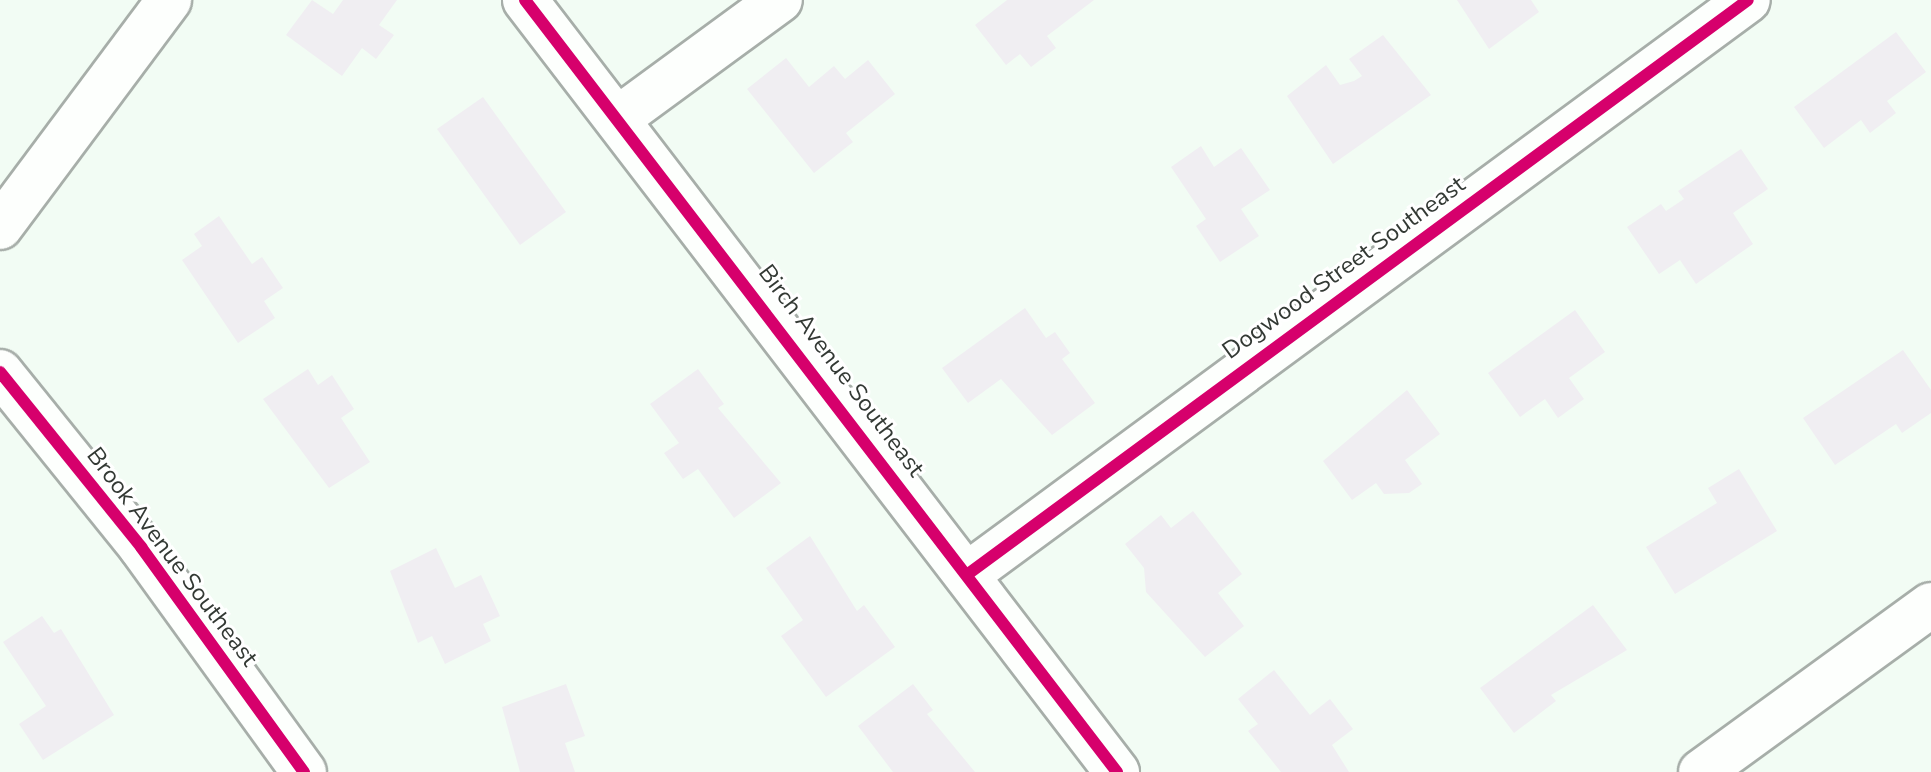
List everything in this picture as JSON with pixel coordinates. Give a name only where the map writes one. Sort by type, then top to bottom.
[{"type":"street","points":[[0,227],[169,0]]},
{"type":"street","name":"Birch Avenue Southeast","points":[[525,0],[620,117],[1117,772]]},
{"type":"street","points":[[620,117],[780,0]]},
{"type":"street","name":"Dogwood Street Southeast","points":[[968,574],[1748,0]]},
{"type":"street","name":"Brook Avenue Southeast","points":[[0,372],[141,547],[304,772]]},
{"type":"street","points":[[1701,772],[1931,605]]},
{"type":"building","points":[[312,0],[333,14],[343,0],[397,0],[379,25],[394,35],[376,59],[362,48],[342,76],[286,35]]},
{"type":"building","points":[[1007,0],[1094,0],[1047,36],[1056,48],[1031,67],[1020,54],[1006,65],[975,25]]},
{"type":"building","points":[[1457,0],[1531,0],[1539,12],[1489,49]]},
{"type":"building","points":[[1896,32],[1926,72],[1887,101],[1896,113],[1870,133],[1861,120],[1824,148],[1794,107]]},
{"type":"building","points":[[1383,35],[1431,95],[1333,164],[1287,96],[1326,65],[1340,85],[1362,76],[1349,59]]},
{"type":"building","points":[[786,58],[809,87],[834,66],[845,79],[868,60],[895,94],[846,133],[853,142],[814,173],[747,89]]},
{"type":"building","points":[[483,97],[566,212],[520,245],[437,129]]},
{"type":"building","points":[[1201,146],[1214,167],[1241,148],[1270,190],[1241,209],[1259,236],[1220,262],[1196,226],[1206,219],[1171,167]]},
{"type":"building","points":[[1741,149],[1768,189],[1733,213],[1753,244],[1696,284],[1680,260],[1659,274],[1627,227],[1661,204],[1666,211],[1684,199],[1678,191]]},
{"type":"building","points":[[219,216],[252,264],[262,257],[283,288],[264,301],[275,318],[238,343],[182,260],[202,246],[194,234]]},
{"type":"building","points":[[1025,308],[1046,338],[1055,332],[1070,353],[1062,359],[1095,403],[1052,435],[1001,379],[968,403],[942,368]]},
{"type":"building","points":[[1575,310],[1605,352],[1569,378],[1584,399],[1558,418],[1545,399],[1520,417],[1488,373]]},
{"type":"building","points":[[1903,350],[1931,390],[1931,413],[1902,433],[1896,424],[1835,465],[1803,418]]},
{"type":"building","points":[[308,369],[318,385],[332,375],[354,409],[341,418],[370,462],[329,488],[263,399]]},
{"type":"building","points":[[698,369],[724,404],[718,408],[781,483],[734,518],[698,469],[683,479],[664,453],[679,443],[650,404]]},
{"type":"building","points":[[1407,390],[1440,434],[1405,460],[1422,484],[1409,493],[1384,494],[1376,483],[1352,500],[1323,461]]},
{"type":"building","points":[[1739,469],[1777,531],[1675,594],[1646,547],[1717,503],[1708,488]]},
{"type":"building","points":[[1193,511],[1242,574],[1218,593],[1244,626],[1205,657],[1146,592],[1144,568],[1125,544],[1161,515],[1171,528]]},
{"type":"building","points":[[810,536],[857,611],[864,605],[895,647],[826,697],[781,636],[803,620],[766,568]]},
{"type":"building","points":[[436,548],[455,588],[481,575],[500,616],[483,624],[491,641],[445,664],[432,636],[418,643],[390,571]]},
{"type":"building","points":[[1593,605],[1627,650],[1551,695],[1556,701],[1514,733],[1480,688]]},
{"type":"building","points":[[42,616],[54,633],[61,629],[114,715],[43,760],[19,724],[46,706],[3,642]]},
{"type":"building","points":[[1274,670],[1310,715],[1330,699],[1353,729],[1332,745],[1349,772],[1281,772],[1248,731],[1258,724],[1238,699]]},
{"type":"building","points":[[566,684],[585,736],[565,743],[575,772],[520,772],[502,707]]},
{"type":"building","points":[[913,684],[933,710],[927,714],[975,772],[893,772],[858,726]]},
{"type":"cycle path","points":[[525,0],[1117,772]]},
{"type":"cycle path","points":[[968,574],[1748,0]]},
{"type":"cycle path","points":[[0,372],[141,547],[304,772]]}]
